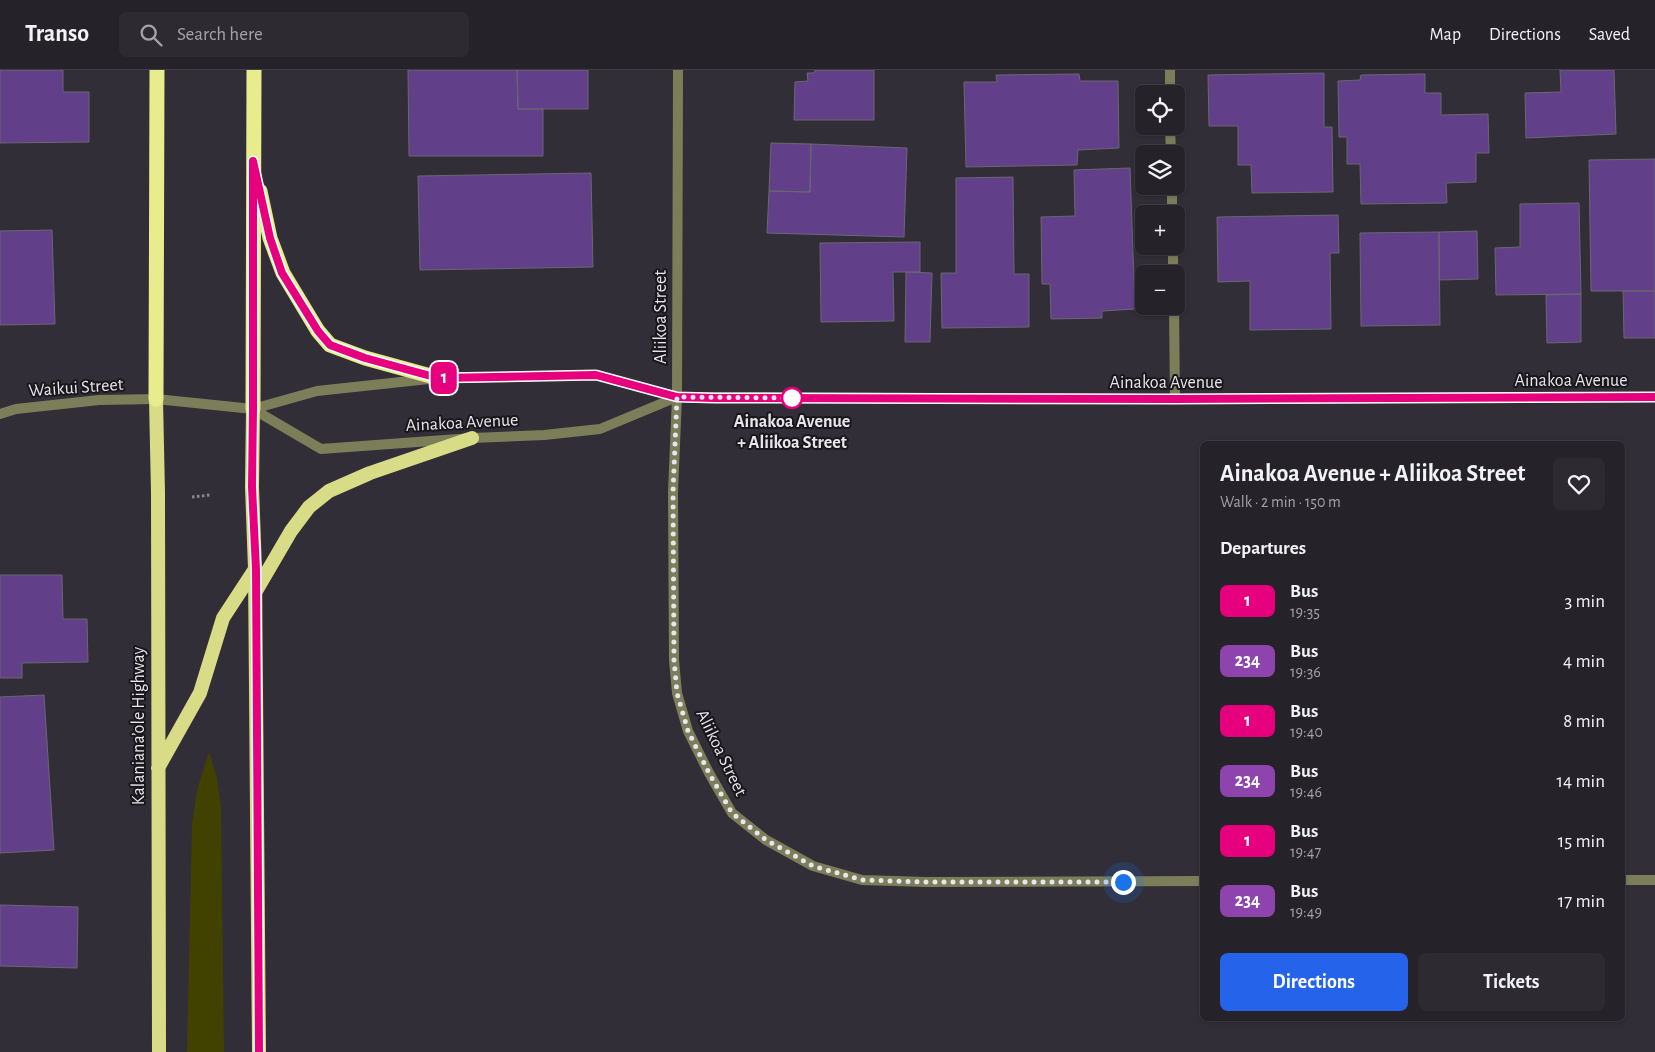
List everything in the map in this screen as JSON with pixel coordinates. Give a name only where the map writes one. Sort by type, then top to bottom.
[{"type":"highway","points":[[156,399],[157,70]]},
{"type":"highway","points":[[254,70],[252,487],[256,569],[259,1052]]},
{"type":"highway","points":[[253,161],[270,238],[282,273],[318,331],[330,345],[365,358],[438,378]]},
{"type":"highway","name":"Kalaniana’ole Highway","points":[[156,399],[158,493],[159,1052]]},
{"type":"highway","points":[[256,592],[291,531],[309,507],[329,491],[370,473],[472,438]]},
{"type":"highway","points":[[158,769],[200,693],[223,618],[256,569]]},
{"type":"street","name":"Aliikoa Street","points":[[678,70],[677,397],[673,492],[674,660],[677,693],[688,731],[732,813],[766,840],[813,866],[862,880],[926,882],[1200,881]]},
{"type":"street","points":[[1170,70],[1170,85]]},
{"type":"street","points":[[1174,315],[1175,399]]},
{"type":"street","name":"Ainakoa Avenue","points":[[156,399],[253,409],[317,391],[438,378],[596,375],[677,397],[1175,399],[1655,397]]},
{"type":"street","name":"Ainakoa Avenue","points":[[253,409],[321,449],[472,438],[544,435],[600,429],[677,397]]},
{"type":"street","name":"Waikui Street","points":[[0,414],[16,409],[99,400],[156,399]]},
{"type":"street","points":[[1625,880],[1655,880]]},
{"type":"path","points":[[192,497],[210,495]]},
{"type":"shaded area","points":[[209,752],[217,778],[221,809],[224,1052],[187,1052],[192,824],[197,790]]},
{"type":"building","points":[[0,70],[63,70],[63,92],[89,92],[89,142],[0,143]]},
{"type":"building","points":[[408,70],[517,70],[518,109],[543,109],[543,156],[409,156]]},
{"type":"building","points":[[517,70],[588,70],[588,109],[518,109]]},
{"type":"building","points":[[815,70],[874,70],[874,120],[794,120],[795,82],[808,81],[807,73],[814,73]]},
{"type":"building","points":[[1560,70],[1614,70],[1616,134],[1526,138],[1525,93],[1561,92]]},
{"type":"building","points":[[1324,73],[1324,127],[1332,127],[1333,192],[1252,193],[1251,165],[1238,165],[1238,126],[1209,126],[1208,75]]},
{"type":"building","points":[[1079,74],[1080,81],[1118,81],[1119,148],[1078,150],[1077,165],[966,167],[964,82],[997,82],[996,75]]},
{"type":"building","points":[[1425,74],[1425,93],[1441,93],[1441,115],[1488,114],[1489,153],[1476,153],[1476,182],[1446,183],[1447,203],[1361,204],[1360,164],[1347,164],[1347,137],[1339,137],[1338,81],[1360,80],[1361,75]]},
{"type":"building","points":[[771,143],[811,144],[810,192],[769,191]]},
{"type":"building","points":[[811,144],[907,148],[904,237],[767,233],[769,191],[810,192]]},
{"type":"building","points":[[1655,159],[1655,291],[1591,291],[1589,160]]},
{"type":"building","points":[[1130,168],[1135,309],[1102,311],[1102,318],[1051,319],[1050,284],[1042,284],[1041,217],[1075,216],[1074,170]]},
{"type":"building","points":[[591,173],[593,267],[420,270],[418,176]]},
{"type":"building","points":[[1013,177],[1014,274],[1029,274],[1029,327],[942,328],[941,273],[956,273],[956,178]]},
{"type":"building","points":[[1579,203],[1581,294],[1496,295],[1495,248],[1520,247],[1520,204]]},
{"type":"building","points":[[1338,215],[1339,253],[1330,253],[1331,329],[1250,330],[1250,281],[1218,282],[1217,217]]},
{"type":"building","points":[[52,230],[55,324],[0,325],[0,231]]},
{"type":"building","points":[[1477,231],[1478,279],[1439,280],[1439,232]]},
{"type":"building","points":[[1439,232],[1440,325],[1361,326],[1360,233]]},
{"type":"building","points":[[920,242],[920,272],[893,272],[894,321],[821,322],[820,243]]},
{"type":"building","points":[[906,272],[932,273],[930,342],[905,342]]},
{"type":"building","points":[[1623,291],[1655,291],[1655,338],[1624,338]]},
{"type":"building","points":[[1581,294],[1581,342],[1547,343],[1546,295]]},
{"type":"building","points":[[0,575],[62,575],[63,619],[87,619],[88,662],[22,663],[22,678],[0,678]]},
{"type":"building","points":[[44,695],[54,850],[0,853],[0,697]]},
{"type":"building","points":[[0,905],[78,907],[77,968],[0,966]]},
{"type":"bus line","name":"1","points":[[259,1052],[256,569],[252,487],[253,161],[270,238],[282,273],[318,331],[330,345],[365,358],[438,378],[596,375],[677,397],[715,398],[1655,397]]},
{"type":"place","name":"Ainakoa Avenue + Aliikoa Street","points":[[792,398]]},
{"type":"route","points":[[792,398],[677,397],[673,492],[674,660],[677,693],[688,731],[732,813],[766,840],[813,866],[862,880],[926,882],[1123,882]]}]
